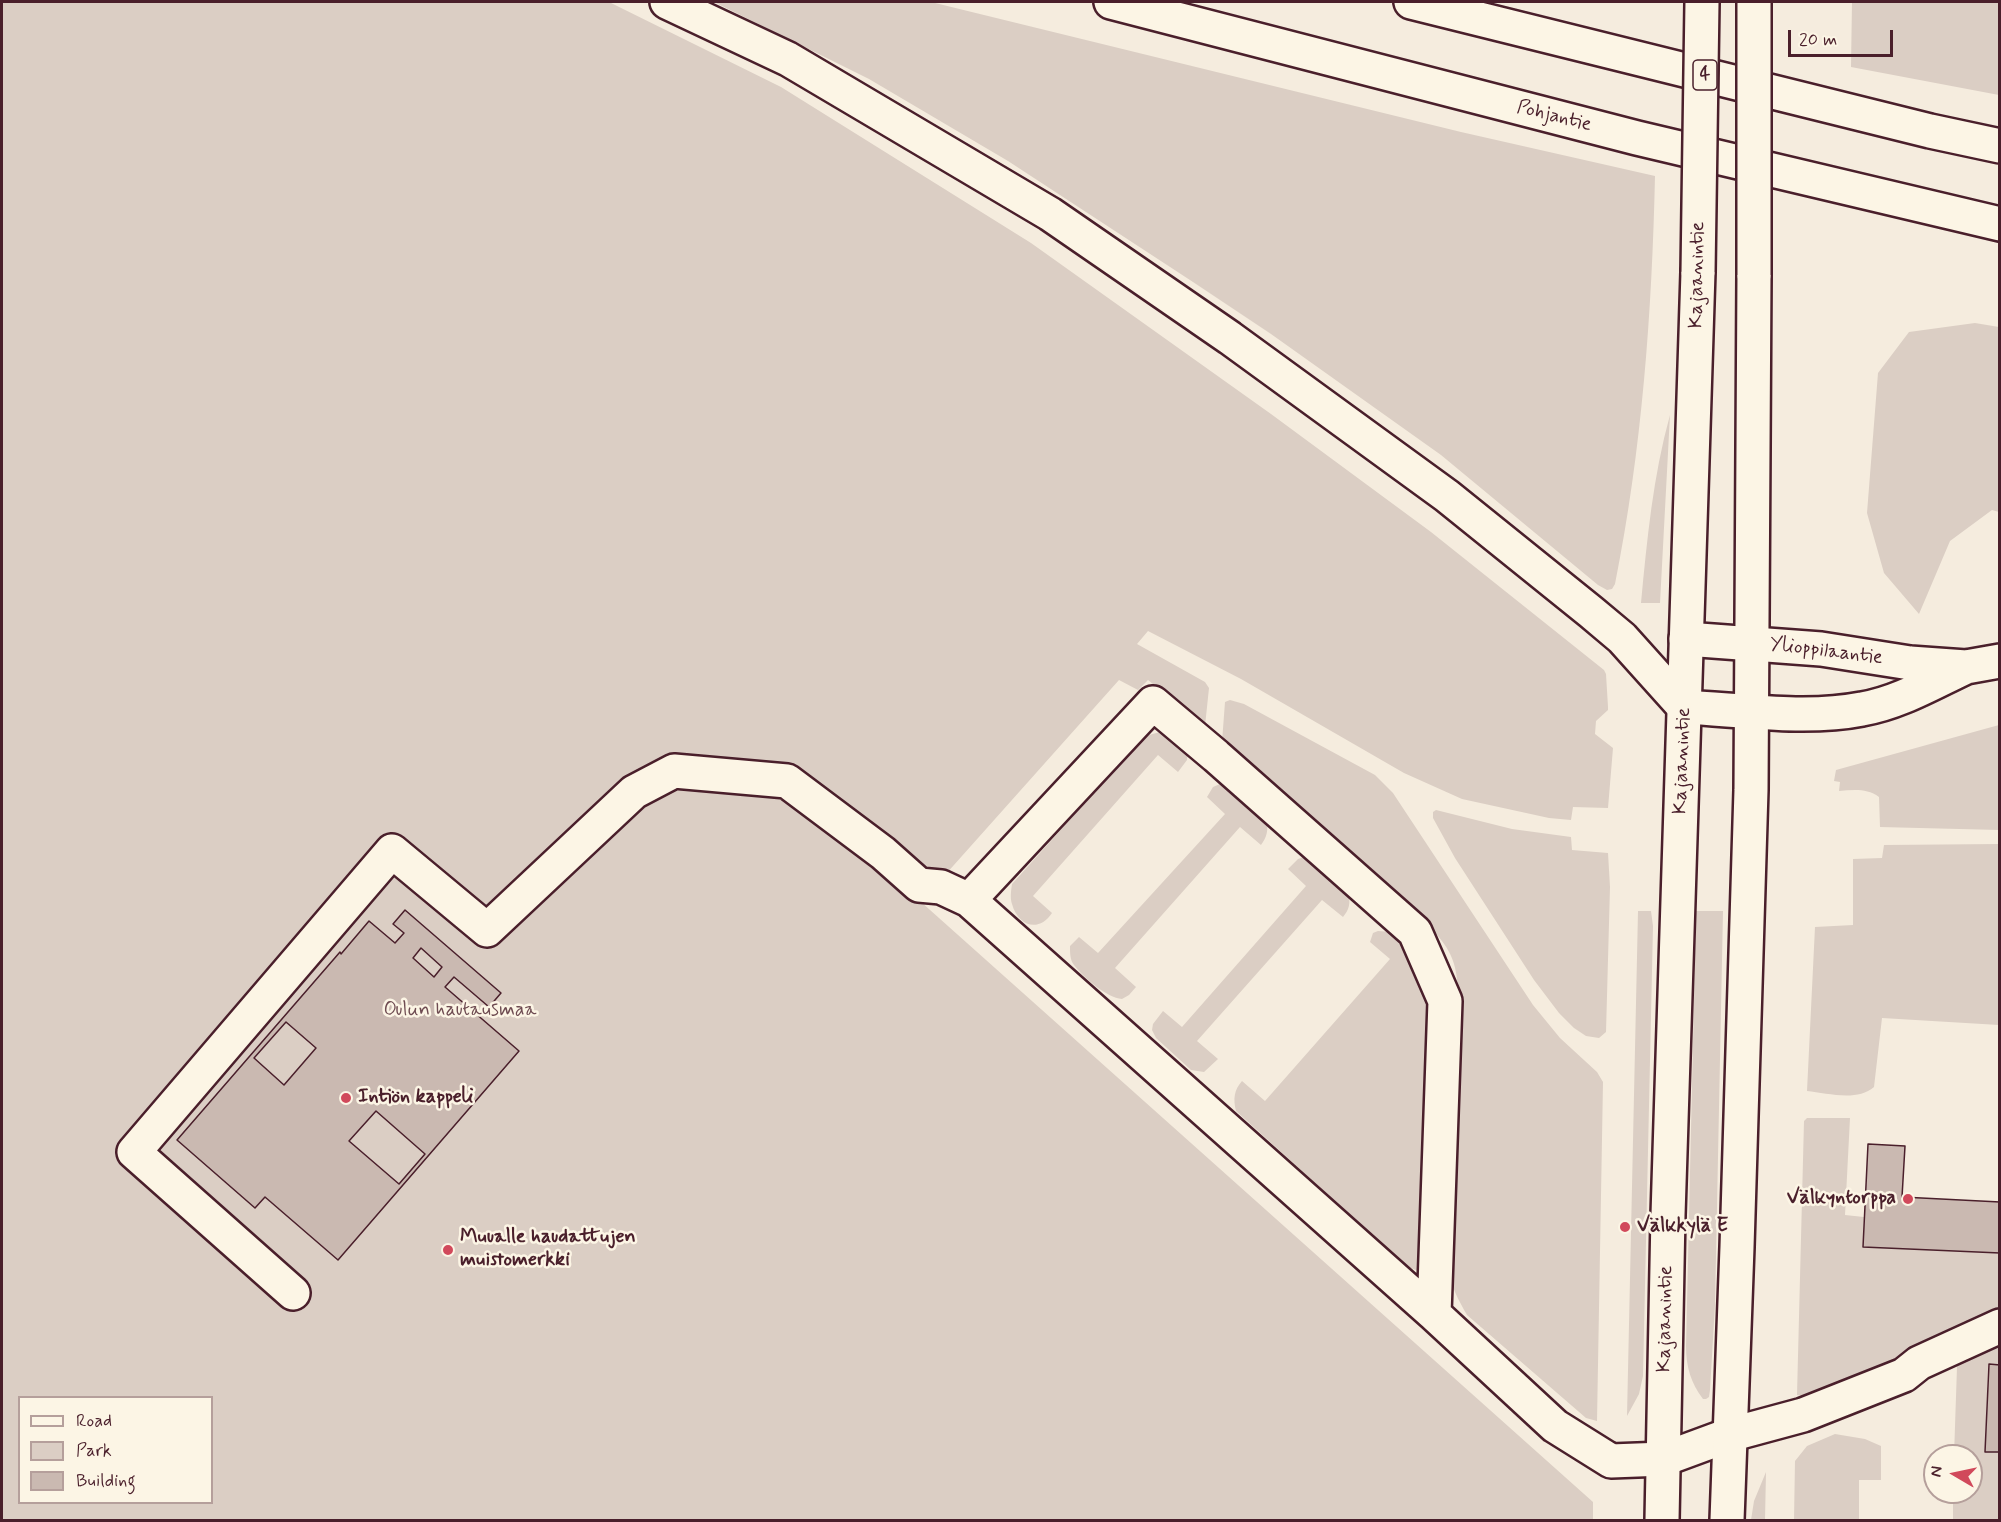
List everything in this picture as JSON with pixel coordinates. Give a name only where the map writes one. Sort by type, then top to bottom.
[{"type":"main road","points":[[667,2],[788,59],[1040,208],[1221,332],[1447,496],[1591,612],[1622,638],[1684,707]]},
{"type":"main road","name":"Pohjantie","points":[[1111,2],[1637,138],[2000,224]]},
{"type":"main road","name":"4","points":[[1411,2],[1930,131],[2000,146]]},
{"type":"main road","name":"Kajaanintie","points":[[1662,1521],[1668,1215],[1698,272],[1702,2]]},
{"type":"main road","points":[[1727,1521],[1750,790],[1754,2]]},
{"type":"main road","name":"Ylioppilaantie","points":[[1686,639],[1821,649],[1910,663],[1966,667],[2000,661]]},
{"type":"main road","name":"Ylioppilaantie","points":[[1684,707],[1821,714],[1864,709],[1908,695],[1966,667]]},
{"type":"main road","points":[[969,900],[1153,703],[1414,932],[1445,1001],[1434,1314]]},
{"type":"main road","points":[[293,1293],[134,1152],[392,851],[487,930],[634,792],[674,771],[787,782],[883,853],[919,885],[941,887],[969,900],[1434,1314],[1555,1426],[1611,1461],[1664,1459],[1729,1435],[1803,1415],[1904,1375],[1919,1363],[2000,1326]]},
{"type":"green space","name":"Oulun hautausmaa","points":[[2,2],[609,2],[781,87],[1031,243],[1271,414],[1431,532],[1604,670],[1608,710],[1596,721],[1595,734],[1613,748],[1608,808],[1573,807],[1571,820],[1549,818],[1462,799],[1404,773],[1241,679],[1148,631],[1137,644],[1205,682],[1209,688],[1205,726],[1148,680],[1138,690],[1119,680],[937,884],[911,893],[1593,1502],[1593,1520],[2,1520]]},
{"type":"green space","points":[[714,2],[931,2],[1461,132],[1655,176],[1648,330],[1639,432],[1624,534],[1615,584],[1612,589],[1607,590],[1598,585],[1441,455],[1271,334],[1008,161],[869,79]]},
{"type":"green space","points":[[1852,2],[1999,2],[1999,95],[1851,67]]},
{"type":"green space","points":[[1975,323],[1999,327],[1999,512],[1992,510],[1950,541],[1919,614],[1884,573],[1867,513],[1878,373],[1909,332]]},
{"type":"green space","points":[[1670,415],[1660,603],[1641,603],[1655,485]]},
{"type":"green space","points":[[1230,700],[1244,704],[1375,775],[1393,793],[1533,1005],[1560,1038],[1597,1072],[1603,1082],[1597,1421],[1586,1418],[1467,1315],[1451,1282],[1449,1269],[1458,988],[1456,971],[1449,951],[1434,931],[1222,742],[1225,702]]},
{"type":"green space","points":[[1999,725],[1999,830],[1880,827],[1879,797],[1865,791],[1839,791],[1840,782],[1834,781],[1836,770]]},
{"type":"green space","points":[[1160,732],[1168,733],[1188,748],[1187,760],[1178,772],[1158,755],[1033,896],[1052,913],[1047,919],[1035,925],[1024,922],[1015,912],[1012,904],[1012,884],[1139,743],[1149,735]]},
{"type":"green space","points":[[1220,784],[1228,786],[1267,821],[1265,839],[1261,845],[1240,827],[1115,968],[1136,987],[1122,999],[1109,995],[1089,981],[1074,965],[1070,946],[1079,937],[1098,953],[1225,814],[1207,797],[1213,787]]},
{"type":"green space","points":[[1436,810],[1512,829],[1571,837],[1572,850],[1608,853],[1610,887],[1606,1032],[1599,1038],[1586,1036],[1574,1028],[1559,1013],[1534,980],[1455,858],[1433,818],[1433,812]]},
{"type":"green space","points":[[1999,844],[1999,1025],[1882,1018],[1874,1087],[1867,1092],[1851,1095],[1807,1091],[1815,927],[1853,925],[1853,859],[1882,858],[1884,845]]},
{"type":"green space","points":[[1304,857],[1312,860],[1348,893],[1347,912],[1343,917],[1322,900],[1197,1041],[1218,1059],[1204,1072],[1191,1070],[1156,1038],[1152,1030],[1153,1024],[1163,1011],[1182,1027],[1306,886],[1288,869],[1298,859]]},
{"type":"green space","points":[[1638,911],[1651,911],[1653,926],[1643,1376],[1639,1394],[1627,1416]]},
{"type":"green space","points":[[1696,911],[1723,911],[1715,1305],[1710,1390],[1709,1397],[1706,1399],[1703,1399],[1692,1381],[1686,1346]]},
{"type":"green space","points":[[1392,932],[1420,961],[1429,995],[1421,1272],[1408,1267],[1236,1111],[1235,1095],[1242,1081],[1265,1101],[1390,959],[1370,942],[1373,933]]},
{"type":"green space","points":[[1807,1118],[1850,1118],[1845,1215],[1864,1217],[1863,1247],[1999,1253],[1999,1311],[1827,1391],[1803,1396],[1797,1395],[1804,1121]]},
{"type":"green space","points":[[1999,1333],[1999,1365],[1988,1365],[1985,1451],[1999,1452],[1999,1520],[1953,1520],[1953,1504],[1983,1504],[1983,1444],[1954,1444],[1959,1358]]},
{"type":"green space","points":[[1835,1434],[1865,1439],[1881,1446],[1881,1480],[1859,1480],[1859,1520],[1794,1520],[1795,1461],[1807,1446]]},
{"type":"green space","points":[[1766,1472],[1765,1520],[1751,1520],[1754,1501]]},
{"type":"building","name":"Intiön kappeli","points":[[405,910],[501,993],[489,1007],[454,977],[445,987],[519,1051],[338,1260],[265,1197],[255,1208],[177,1140],[369,921],[395,943],[404,933],[393,924]],"holes":[[[421,948],[442,967],[434,977],[413,958]],[[286,1022],[316,1048],[284,1085],[254,1058]],[[376,1111],[425,1154],[399,1184],[349,1141]]]},
{"type":"building","name":"Välkyntorppa","points":[[1868,1144],[1905,1146],[1902,1197],[2000,1202],[2000,1253],[1863,1247]]},
{"type":"building","points":[[1989,1364],[2000,1365],[2000,1452],[1985,1452]]},
{"type":"place","name":"Intiön kappeli","points":[[346,1098]]},
{"type":"place","name":"Välkyntorppa","points":[[1908,1199]]},
{"type":"place","name":"Välkkylä E","points":[[1625,1227]]},
{"type":"place","name":"Muualle haudattujen muistomerkki","points":[[448,1250]]}]
